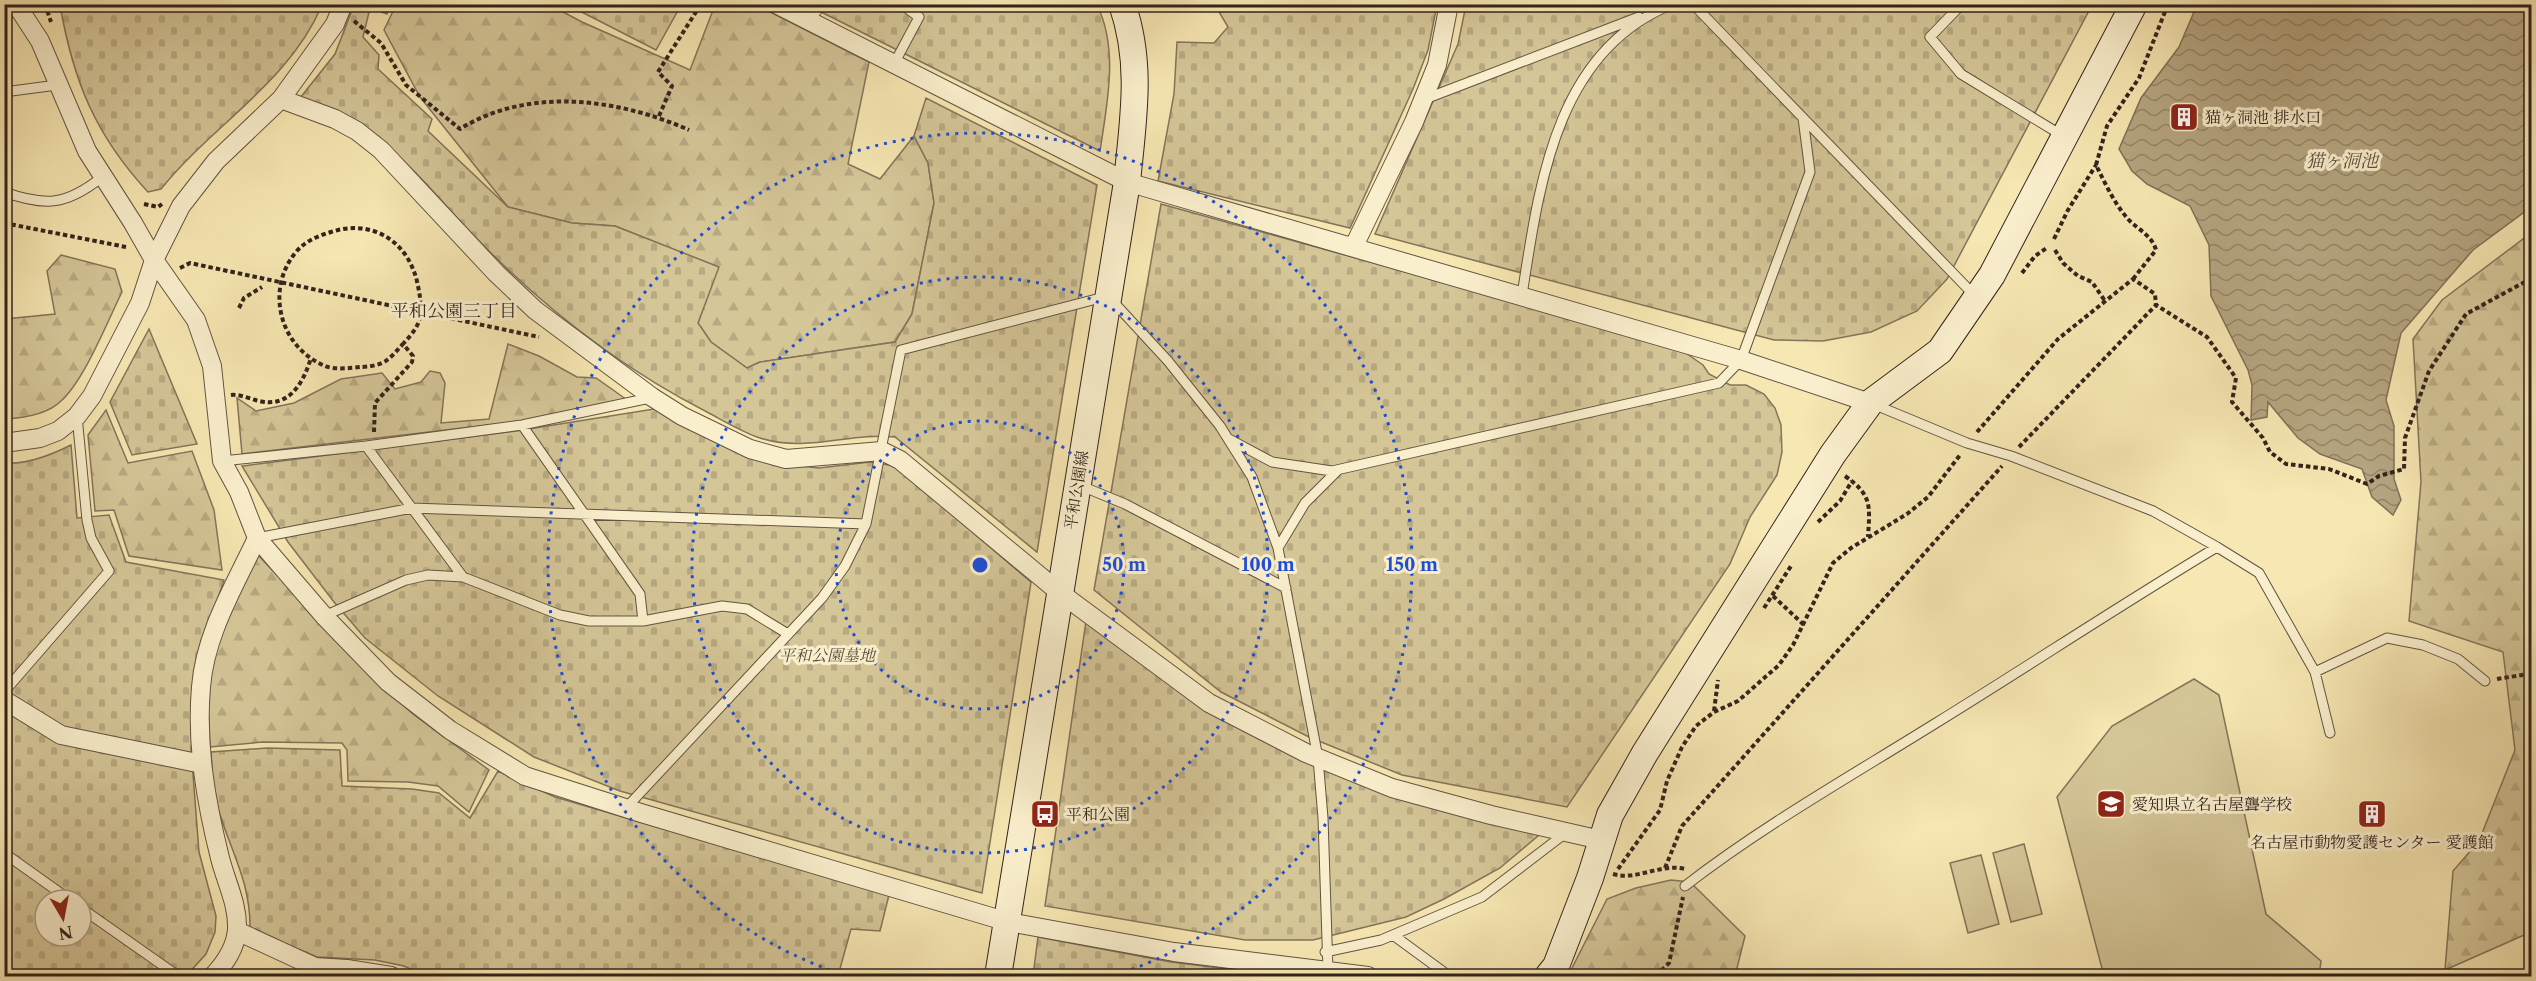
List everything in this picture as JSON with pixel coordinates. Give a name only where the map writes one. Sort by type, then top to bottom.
[{"type":"street","points":[[16,4],[40,41],[57,85],[102,177],[134,223],[154,260],[196,320],[207,348],[216,388],[222,462],[239,492],[257,538],[324,616],[388,682],[450,730],[525,776],[1008,922],[1288,973],[1328,971],[1368,976]]},
{"type":"street","points":[[776,4],[1127,182],[1741,360],[1870,403]]},
{"type":"street","name":"平和公園線","points":[[998,976],[1127,182],[1137,76],[1129,26],[1122,4]]},
{"type":"street","points":[[1354,246],[1423,100],[1437,65],[1449,4]]},
{"type":"street","points":[[1548,976],[1556,966],[1590,878],[1610,815],[1645,753],[1827,465],[1870,403],[1940,351],[1977,298],[1992,275],[2134,4]]},
{"type":"street","points":[[4,442],[40,438],[58,431],[77,416],[92,396],[140,303],[166,232],[198,182],[240,136],[281,99],[335,24],[342,7]]},
{"type":"street","points":[[281,99],[334,119],[357,131],[381,150],[496,273],[536,310],[652,397],[682,416],[750,449],[786,459],[882,451],[900,460],[1059,592],[1209,703],[1318,758],[1392,788],[1491,815],[1601,840]]},
{"type":"street","points":[[213,976],[229,958],[237,932],[237,909],[221,862],[206,797],[202,764],[201,685],[213,633],[257,538]]},
{"type":"street","points":[[4,700],[61,735],[202,764]]},
{"type":"street","points":[[237,932],[315,967],[391,976]]},
{"type":"lane","points":[[809,21],[822,4]]},
{"type":"lane","points":[[894,64],[919,17],[901,4]]},
{"type":"lane","points":[[1423,100],[1672,4]]},
{"type":"lane","points":[[1693,4],[1977,298]]},
{"type":"lane","points":[[1962,4],[1930,37],[1961,74],[2063,136]]},
{"type":"lane","points":[[1522,295],[1540,183],[1554,135],[1580,84],[1611,45],[1644,15]]},
{"type":"lane","points":[[4,92],[57,85]]},
{"type":"lane","points":[[1228,439],[1272,462],[1301,468],[1338,470],[1719,382],[1741,360],[1810,172],[1803,118]]},
{"type":"lane","points":[[4,192],[32,202],[58,200],[83,192],[102,177]]},
{"type":"lane","points":[[626,808],[822,598],[845,566],[866,524],[901,350],[1108,296],[1168,361],[1228,439],[1252,477],[1278,548],[1318,758],[1323,818],[1325,952],[1328,971]]},
{"type":"lane","points":[[222,462],[522,425],[652,397]]},
{"type":"lane","points":[[1870,403],[1967,443],[2011,456],[2153,511],[2259,573],[2315,672],[2330,733]]},
{"type":"lane","points":[[4,692],[109,571],[91,538],[87,520],[77,416]]},
{"type":"lane","points":[[522,425],[640,594],[643,621]]},
{"type":"lane","points":[[371,445],[412,507],[464,577]]},
{"type":"lane","points":[[1278,548],[1305,503],[1338,470]]},
{"type":"lane","points":[[1077,485],[1125,504],[1286,588]]},
{"type":"lane","points":[[257,538],[412,507],[866,524]]},
{"type":"lane","points":[[1685,886],[1796,807],[1936,723],[2217,547]]},
{"type":"lane","points":[[324,616],[418,577],[464,577],[576,619],[612,623],[643,621],[722,606],[747,609],[788,634]]},
{"type":"lane","points":[[2315,672],[2387,638],[2423,645],[2458,660],[2485,681]]},
{"type":"lane","points":[[1325,952],[1393,935],[1482,897],[1568,831]]},
{"type":"lane","points":[[4,853],[53,888]]},
{"type":"lane","points":[[93,916],[178,976]]},
{"type":"lane","points":[[1393,935],[1449,976]]},
{"type":"path","points":[[45,4],[54,32]]},
{"type":"path","points":[[659,116],[672,86],[658,72],[701,4]]},
{"type":"path","points":[[2054,239],[2068,210],[2096,165],[2107,126],[2139,78],[2168,4]]},
{"type":"path","points":[[342,7],[381,43],[406,85],[460,129],[471,122],[510,109],[550,100],[584,101],[659,116],[689,130]]},
{"type":"path","points":[[1656,976],[1669,963],[1685,886],[1691,871],[1676,867],[1631,876],[1614,874],[1660,810],[1667,781],[1682,747],[1696,726],[1714,712],[1738,701],[1779,665],[1804,625],[1833,563],[1851,548],[1907,514],[1928,497],[1967,443],[2058,339],[2133,279],[2156,250],[2153,241],[2128,219],[2110,193],[2096,165]]},
{"type":"path","points":[[136,195],[147,206],[158,207],[168,199]]},
{"type":"path","points":[[4,223],[123,247],[130,246]]},
{"type":"path","points":[[360,227],[382,232],[396,243],[406,256],[416,273],[420,313],[413,332],[385,362],[365,367],[326,367],[311,358],[291,337],[281,318],[278,299],[288,265],[297,251],[316,236],[360,227]]},
{"type":"path","points":[[2022,273],[2035,256],[2048,247]]},
{"type":"path","points":[[2055,250],[2063,264],[2078,276],[2092,282],[2105,301]]},
{"type":"path","points":[[180,268],[190,263],[543,338],[547,334]]},
{"type":"path","points":[[2156,305],[2207,337],[2236,378],[2232,402],[2263,438],[2270,452],[2286,464],[2329,469],[2367,484],[2394,471],[2404,469],[2405,438],[2428,371],[2466,314],[2532,278]]},
{"type":"path","points":[[1665,868],[1682,826],[2011,456],[2156,305],[2155,294],[2133,279]]},
{"type":"path","points":[[239,308],[244,298],[262,287]]},
{"type":"path","points":[[371,445],[375,403],[412,362],[413,356],[403,344]]},
{"type":"path","points":[[231,395],[272,403],[286,400],[297,389],[311,358]]},
{"type":"path","points":[[1827,465],[1864,491],[1868,505],[1868,537]]},
{"type":"path","points":[[1773,596],[1804,625]]},
{"type":"path","points":[[2485,681],[2522,675],[2532,668]]},
{"type":"green space","points":[[60,4],[322,5],[308,33],[270,81],[203,144],[161,189],[148,192],[114,149],[89,105],[72,58]]},
{"type":"green space","points":[[354,5],[390,5],[387,14],[370,8],[363,37],[379,55],[378,69],[432,119],[428,131],[508,207],[572,223],[615,226],[719,267],[698,323],[711,342],[747,368],[760,362],[895,342],[912,314],[934,203],[928,163],[914,136],[926,98],[1097,185],[1037,552],[895,437],[862,437],[812,443],[778,442],[760,438],[726,423],[646,377],[616,358],[560,315],[507,269],[395,153],[361,128],[300,98],[335,54]]},
{"type":"green space","points":[[396,5],[550,5],[582,22],[690,70],[715,5],[756,5],[869,62],[848,164],[880,179],[914,136],[928,163],[934,203],[912,314],[895,342],[760,362],[747,368],[711,342],[698,323],[718,267],[615,226],[572,223],[508,207],[420,97],[384,30]]},
{"type":"green space","points":[[568,5],[681,5],[656,50]]},
{"type":"green space","points":[[807,5],[1097,5],[1104,22],[1109,58],[1108,96],[1100,151]]},
{"type":"green space","points":[[1215,5],[1437,5],[1428,50],[1413,89],[1350,228],[1158,181],[1174,94],[1177,42],[1214,43],[1228,27]]},
{"type":"green space","points":[[1466,5],[2092,5],[1947,279],[1917,311],[1871,332],[1823,341],[1774,340],[1375,234],[1458,44]]},
{"type":"green space","points":[[1161,204],[1677,347],[1703,365],[1709,374],[1730,385],[1746,385],[1764,394],[1775,408],[1781,425],[1782,452],[1777,475],[1750,517],[1730,564],[1567,807],[1402,775],[1309,737],[1221,692],[1094,590]]},
{"type":"green space","points":[[2531,233],[2531,932],[2445,970],[2453,871],[2479,841],[2515,750],[2503,652],[2409,621],[2421,482],[2413,339],[2442,300]]},
{"type":"green space","points":[[61,255],[115,269],[122,292],[87,365],[61,401],[42,413],[5,419],[5,319],[55,314],[47,271]]},
{"type":"green space","points":[[149,329],[197,444],[132,455],[110,402]]},
{"type":"green space","points":[[508,344],[539,356],[577,377],[596,378],[630,402],[523,421],[242,454],[237,398],[256,411],[294,403],[341,379],[382,373],[395,389],[421,382],[430,371],[440,373],[445,383],[441,423],[489,419]]},
{"type":"green space","name":"平和公園墓地","points":[[654,409],[736,452],[781,464],[819,468],[870,462],[895,466],[1031,582],[982,893],[620,791],[534,757],[438,696],[365,638],[288,542],[242,466],[516,431]]},
{"type":"green space","points":[[106,410],[128,463],[192,451],[214,510],[222,570],[129,556],[114,510],[95,511],[88,435]]},
{"type":"green space","points":[[71,445],[77,518],[109,515],[126,562],[224,580],[207,631],[191,748],[199,852],[216,916],[215,932],[206,954],[186,976],[5,976],[5,463],[30,461]]},
{"type":"green space","points":[[258,555],[384,688],[413,714],[489,770],[469,812],[438,786],[408,782],[348,781],[347,750],[342,743],[263,742],[210,747],[207,685],[222,628]]},
{"type":"green space","points":[[1086,621],[1299,758],[1530,829],[1539,835],[1500,868],[1406,917],[1313,940],[1245,940],[1045,906]]},
{"type":"green space","points":[[2194,679],[2219,695],[2266,914],[2321,961],[2319,976],[2104,976],[2057,797],[2112,726]]},
{"type":"green space","points":[[267,748],[340,750],[342,786],[412,789],[439,793],[470,818],[498,771],[555,797],[889,895],[880,931],[851,929],[838,976],[426,976],[404,966],[375,960],[317,957],[250,929],[243,878],[215,798],[211,752]]},
{"type":"green space","points":[[2024,844],[2042,914],[2011,922],[1993,853]]},
{"type":"green space","points":[[1981,855],[1999,924],[1968,933],[1950,863]]},
{"type":"green space","points":[[1671,880],[1690,882],[1745,936],[1735,976],[1568,976],[1607,899],[1636,888]]},
{"type":"green space","points":[[1038,937],[1171,962],[1269,974],[1268,976],[1033,976]]},
{"type":"water","name":"猫ヶ洞池","points":[[2197,5],[2531,5],[2531,207],[2473,250],[2401,333],[2386,400],[2394,426],[2394,479],[2401,500],[2393,515],[2372,497],[2362,469],[2320,454],[2298,438],[2268,402],[2267,417],[2251,420],[2252,385],[2248,370],[2211,296],[2209,245],[2190,206],[2147,184],[2132,171],[2119,149],[2141,98],[2179,47]]},
{"type":"place","name":"猫ヶ洞池 排水口","points":[[2184,117]]},
{"type":"place","name":"愛知県立名古屋聾学校","points":[[2111,804]]},
{"type":"place","name":"平和公園","points":[[1045,814]]},
{"type":"place","name":"名古屋市動物愛護センター 愛護館","points":[[2372,814]]},
{"type":"district","name":"平和公園三丁目","points":[[454,311]]}]
